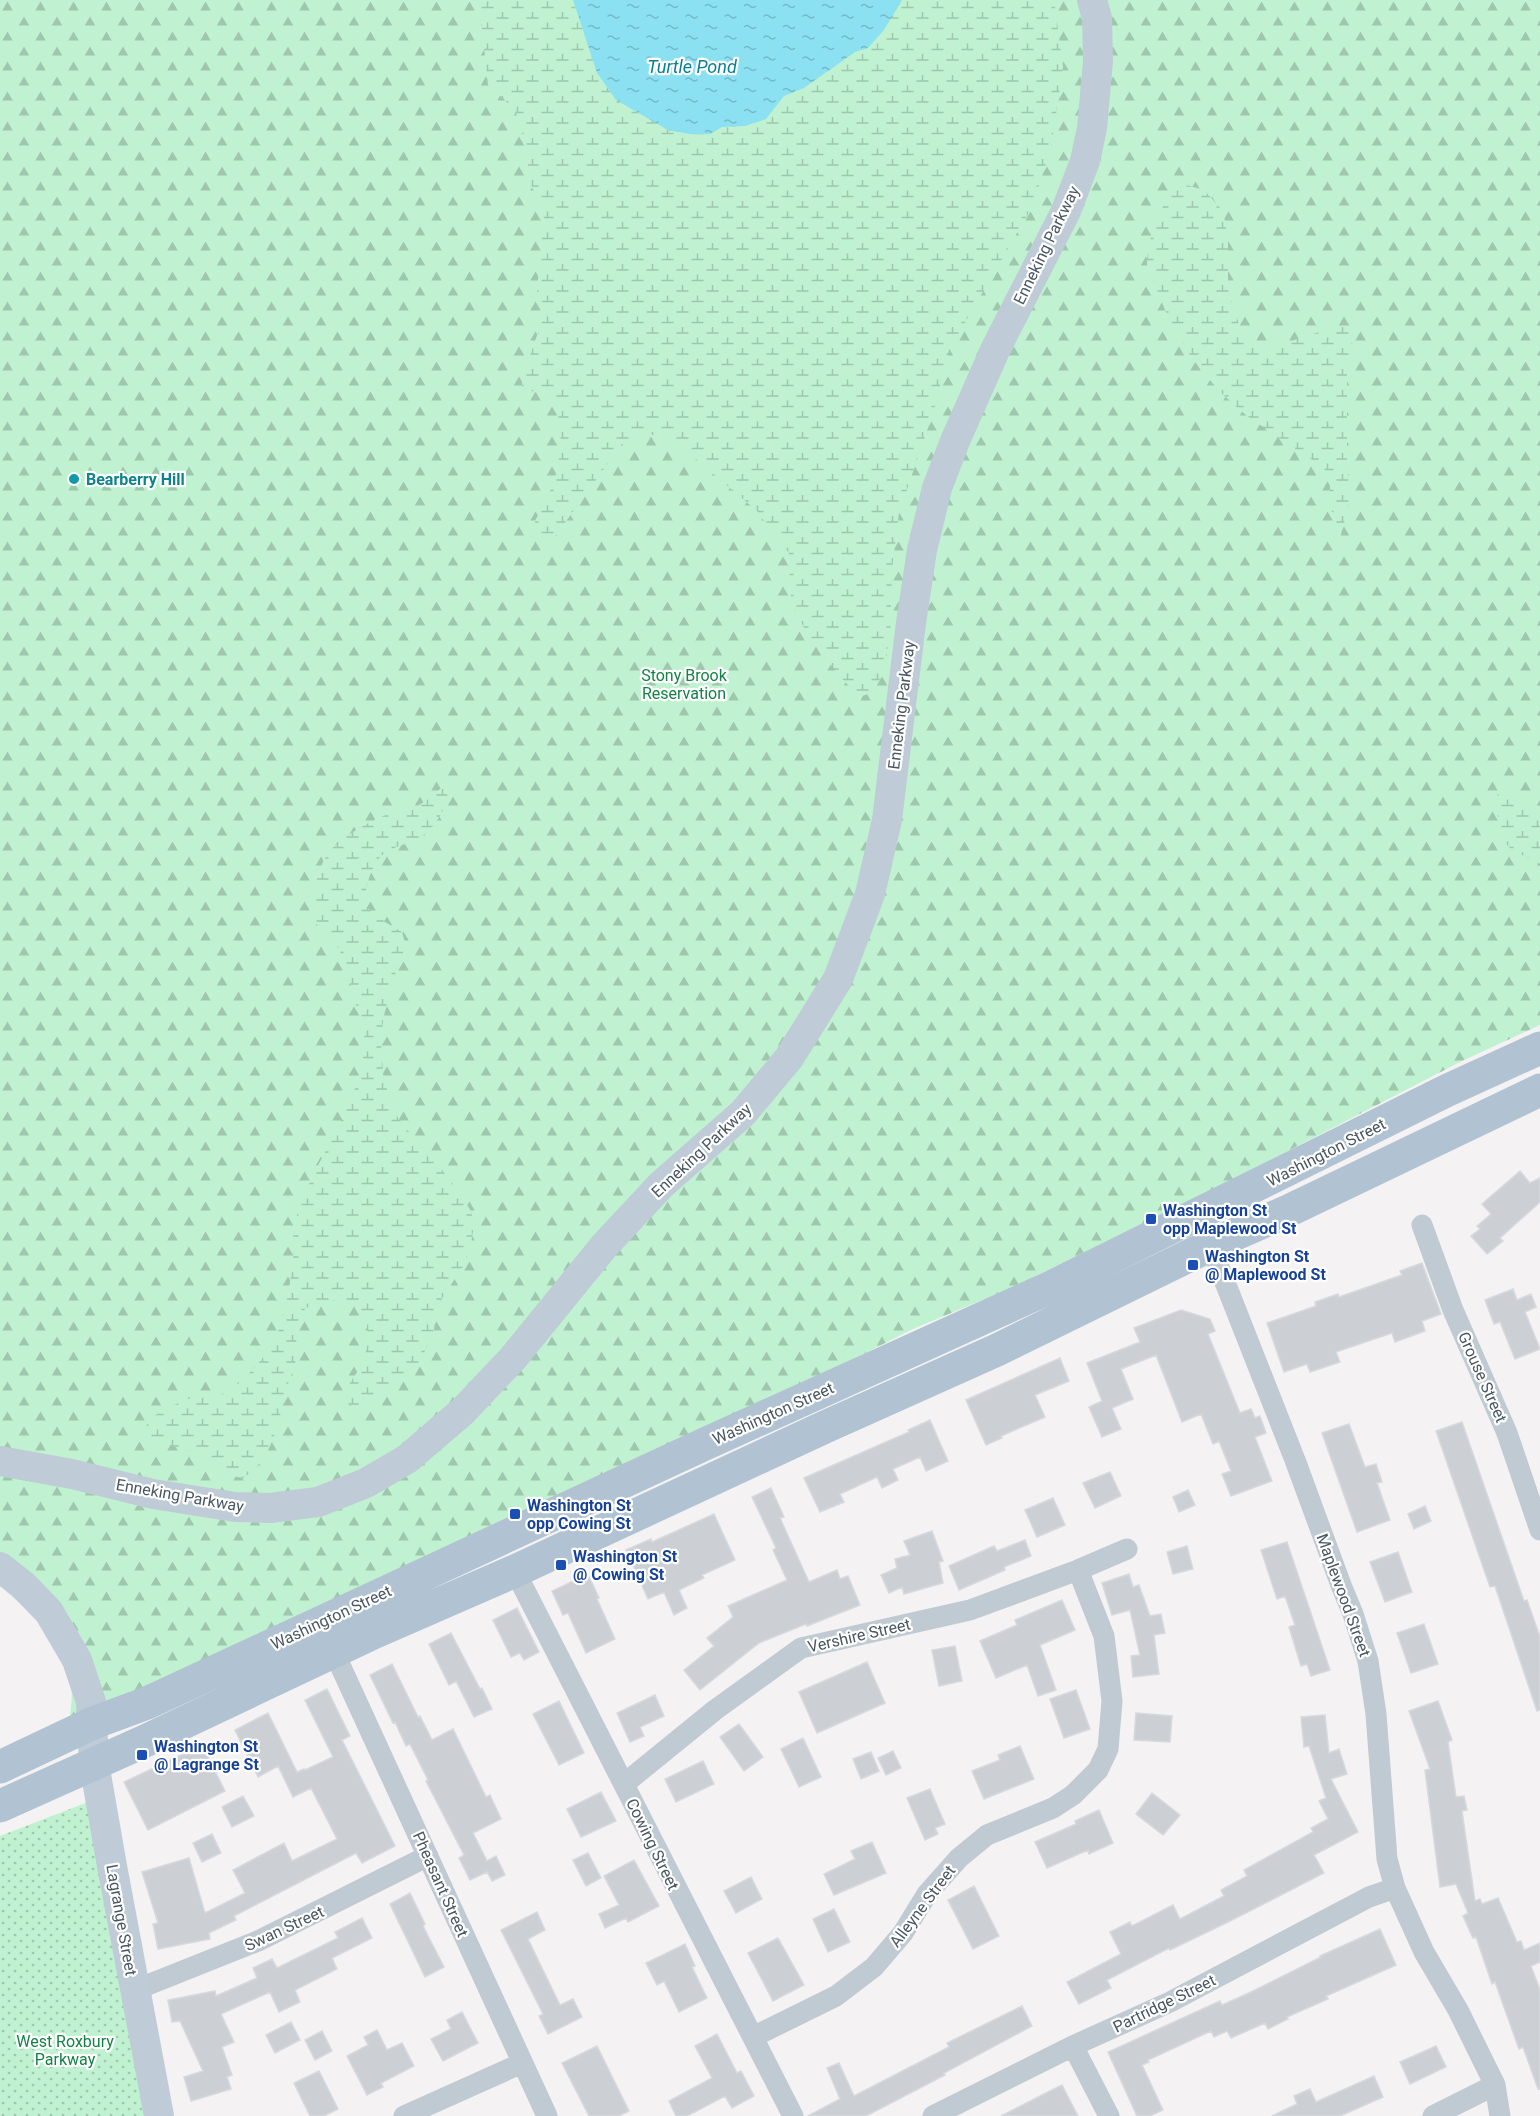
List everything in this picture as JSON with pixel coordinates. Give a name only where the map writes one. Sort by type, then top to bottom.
[{"type":"main road","name":"Enneking Parkway","points":[[0,1461],[72,1474],[153,1494],[236,1507],[270,1508],[318,1502],[366,1483],[407,1459],[463,1411],[513,1358],[605,1245],[637,1210],[661,1185],[743,1113],[789,1058],[838,979],[870,894],[888,820],[911,623],[922,550],[937,488],[996,348],[1066,211],[1084,161],[1092,128],[1098,61],[1096,18],[1092,0]]},
{"type":"main road","name":"Washington Street","points":[[0,1767],[93,1723],[147,1702],[696,1448],[1038,1293],[1448,1090],[1540,1048]]},
{"type":"main road","name":"Washington Street","points":[[0,1806],[375,1632],[515,1571],[825,1427],[998,1350],[1212,1245],[1540,1090]]},
{"type":"main road","name":"Lagrange Street","points":[[0,1567],[23,1585],[49,1612],[77,1660],[92,1702],[94,1763],[159,2116]]},
{"type":"street","name":"Maplewood Street","points":[[1197,1216],[1212,1245],[1295,1460],[1353,1614],[1368,1661],[1376,1714],[1387,1859],[1395,1888],[1424,1952],[1458,2010],[1494,2085],[1500,2116]]},
{"type":"street","name":"Grouse Street","points":[[1422,1225],[1453,1310],[1507,1433],[1540,1530]]},
{"type":"street","name":"Vershire Street","points":[[624,1784],[715,1710],[801,1648],[970,1610],[1078,1570],[1127,1549]]},
{"type":"street","name":"Alleyne Street","points":[[753,2037],[836,1996],[865,1974],[874,1967],[903,1933],[927,1894],[959,1858],[987,1835],[1053,1808],[1073,1795],[1098,1770],[1108,1749],[1112,1701],[1104,1636],[1078,1570]]},
{"type":"street","name":"Cowing Street","points":[[515,1571],[793,2116]]},
{"type":"street","name":"Pheasant Street","points":[[334,1652],[547,2116]]},
{"type":"street","name":"Swan Street","points":[[135,1990],[258,1941],[428,1856]]},
{"type":"street","name":"Partridge Street","points":[[933,2116],[1073,2046],[1170,2002],[1370,1897],[1395,1888]]},
{"type":"street","points":[[1073,2046],[1109,2116]]},
{"type":"street","points":[[404,2116],[522,2063]]},
{"type":"street","points":[[1433,2116],[1494,2085]]},
{"type":"green space","name":"Stony Brook Reservation","points":[[0,0],[1540,0],[1540,1025],[1462,1061],[1226,1183],[1011,1288],[913,1329],[737,1418],[197,1667],[70,1716],[71,1683],[60,1653],[44,1628],[0,1586]]},
{"type":"green space","points":[[479,0],[573,0],[597,73],[616,100],[668,130],[689,134],[710,134],[722,127],[745,126],[766,119],[784,96],[804,88],[855,52],[868,48],[884,30],[902,0],[1054,0],[1063,67],[1051,149],[1031,209],[949,350],[934,410],[899,513],[892,569],[890,639],[880,679],[871,693],[859,697],[829,663],[800,621],[791,596],[789,553],[757,511],[697,460],[673,443],[650,434],[635,435],[624,441],[554,538],[542,538],[536,535],[535,521],[554,483],[560,454],[561,425],[553,400],[522,388],[522,378],[546,310],[537,291],[545,204],[532,188],[523,137],[516,113],[488,85]]},
{"type":"green space","points":[[1183,184],[1204,190],[1223,211],[1228,239],[1228,288],[1239,325],[1253,344],[1279,345],[1337,326],[1347,328],[1354,334],[1347,370],[1347,460],[1350,500],[1339,542],[1330,503],[1330,485],[1324,468],[1247,416],[1219,391],[1191,357],[1165,310],[1147,264],[1148,250],[1155,220],[1170,195]]},
{"type":"green space","points":[[445,785],[446,804],[439,818],[429,830],[419,838],[388,851],[377,861],[365,894],[365,906],[402,932],[405,943],[383,1020],[381,1044],[383,1074],[388,1093],[396,1115],[429,1153],[471,1211],[474,1224],[471,1244],[464,1265],[439,1303],[434,1331],[416,1371],[373,1405],[356,1409],[346,1402],[347,1388],[359,1369],[367,1348],[367,1325],[362,1313],[351,1304],[338,1301],[324,1301],[305,1309],[297,1325],[295,1364],[268,1450],[262,1460],[243,1478],[221,1474],[209,1461],[196,1453],[144,1438],[143,1430],[150,1421],[169,1407],[187,1399],[218,1396],[238,1383],[268,1351],[283,1318],[293,1259],[294,1227],[302,1200],[350,1101],[364,1052],[363,1027],[346,968],[336,944],[323,933],[314,915],[316,881],[329,852],[350,834],[386,815],[416,807]]},
{"type":"green space","points":[[1498,792],[1505,792],[1540,818],[1540,864],[1512,850],[1506,843],[1498,822]]},
{"type":"green space","name":"West Roxbury Parkway","points":[[88,1802],[144,2116],[0,2116],[0,1836]]},
{"type":"water","name":"Turtle Pond","points":[[573,0],[902,0],[884,30],[868,48],[855,52],[804,88],[784,96],[766,119],[745,126],[722,127],[710,134],[689,134],[668,130],[616,100],[597,73]]},
{"type":"building","points":[[1520,1171],[1530,1183],[1540,1178],[1540,1202],[1500,1238],[1503,1241],[1487,1254],[1471,1236],[1480,1229],[1477,1226],[1491,1214],[1482,1204]]},
{"type":"building","points":[[1422,1263],[1441,1314],[1422,1321],[1425,1331],[1395,1342],[1392,1333],[1336,1352],[1340,1362],[1310,1372],[1307,1364],[1284,1372],[1267,1323],[1316,1306],[1315,1302],[1338,1294],[1339,1297],[1402,1275],[1400,1271]]},
{"type":"building","points":[[1513,1289],[1517,1300],[1531,1294],[1536,1307],[1525,1312],[1540,1349],[1515,1359],[1500,1322],[1494,1324],[1485,1300]]},
{"type":"building","points":[[1181,1310],[1210,1319],[1215,1331],[1208,1334],[1240,1413],[1251,1409],[1255,1418],[1260,1416],[1266,1433],[1255,1437],[1272,1481],[1231,1496],[1222,1474],[1231,1471],[1219,1441],[1213,1444],[1201,1414],[1182,1422],[1156,1355],[1121,1369],[1133,1399],[1112,1408],[1121,1429],[1102,1437],[1089,1407],[1102,1401],[1087,1363],[1140,1342],[1134,1328]]},
{"type":"building","points":[[1060,1358],[1069,1381],[1035,1395],[1045,1417],[986,1445],[966,1400]]},
{"type":"building","points":[[930,1420],[948,1461],[926,1471],[920,1457],[893,1469],[898,1480],[882,1488],[877,1477],[840,1494],[844,1502],[820,1512],[804,1478],[909,1432],[908,1430]]},
{"type":"building","points":[[1462,1422],[1524,1601],[1527,1600],[1540,1637],[1540,1710],[1537,1711],[1495,1586],[1490,1587],[1436,1431]]},
{"type":"building","points":[[1349,1424],[1365,1467],[1376,1464],[1382,1482],[1377,1483],[1390,1520],[1357,1532],[1322,1433]]},
{"type":"building","points":[[1110,1472],[1121,1496],[1095,1508],[1083,1483]]},
{"type":"building","points":[[771,1488],[784,1517],[780,1518],[809,1582],[837,1570],[840,1579],[848,1576],[860,1605],[759,1643],[700,1690],[684,1670],[714,1646],[707,1638],[733,1617],[728,1606],[787,1580],[773,1550],[776,1548],[752,1497]]},
{"type":"building","points":[[1188,1490],[1195,1505],[1179,1512],[1173,1497]]},
{"type":"building","points":[[1053,1498],[1065,1525],[1037,1537],[1025,1510]]},
{"type":"building","points":[[1425,1506],[1431,1521],[1414,1529],[1408,1514]]},
{"type":"building","points":[[714,1514],[735,1560],[702,1575],[704,1578],[679,1590],[687,1608],[674,1615],[664,1592],[648,1599],[626,1550],[651,1539],[652,1542]]},
{"type":"building","points":[[932,1531],[943,1561],[939,1562],[943,1583],[904,1594],[902,1587],[889,1593],[881,1575],[897,1568],[895,1559],[910,1555],[904,1541]]},
{"type":"building","points":[[1025,1540],[1031,1556],[959,1590],[949,1566],[994,1546],[997,1551]]},
{"type":"building","points":[[1287,1542],[1330,1670],[1311,1676],[1307,1664],[1301,1666],[1289,1627],[1295,1625],[1285,1596],[1277,1599],[1261,1550]]},
{"type":"building","points":[[1187,1546],[1193,1569],[1173,1574],[1167,1552]]},
{"type":"building","points":[[1398,1552],[1412,1592],[1385,1602],[1370,1562]]},
{"type":"building","points":[[588,1574],[615,1639],[586,1653],[568,1613],[563,1615],[552,1591]]},
{"type":"building","points":[[1129,1574],[1133,1587],[1139,1585],[1150,1616],[1161,1614],[1165,1633],[1154,1635],[1159,1674],[1133,1677],[1131,1656],[1140,1655],[1130,1610],[1112,1615],[1102,1583]]},
{"type":"building","points":[[1062,1600],[1075,1630],[1040,1645],[1056,1690],[1038,1696],[1027,1665],[996,1678],[980,1641],[1017,1625],[1015,1620]]},
{"type":"building","points":[[517,1608],[539,1652],[524,1660],[520,1653],[511,1657],[493,1620]]},
{"type":"building","points":[[1424,1624],[1438,1664],[1411,1673],[1397,1633]]},
{"type":"building","points":[[451,1633],[492,1709],[474,1717],[456,1681],[449,1685],[429,1644]]},
{"type":"building","points":[[955,1646],[962,1681],[939,1686],[932,1650]]},
{"type":"building","points":[[867,1662],[885,1703],[817,1733],[799,1692]]},
{"type":"building","points":[[392,1664],[432,1740],[453,1729],[486,1797],[490,1795],[501,1819],[473,1833],[487,1861],[496,1856],[505,1875],[492,1881],[487,1872],[470,1880],[459,1858],[464,1855],[426,1781],[428,1780],[410,1744],[406,1746],[395,1722],[393,1723],[370,1675]]},
{"type":"building","points":[[327,1689],[350,1736],[342,1740],[395,1846],[362,1863],[356,1853],[234,1916],[236,1920],[209,1933],[210,1939],[158,1949],[153,1924],[158,1923],[142,1872],[189,1858],[205,1913],[245,1893],[233,1870],[284,1843],[292,1861],[337,1839],[311,1788],[293,1797],[278,1766],[258,1777],[235,1730],[268,1713],[297,1772],[305,1770],[333,1757],[305,1700]]},
{"type":"building","points":[[1076,1690],[1090,1729],[1064,1738],[1050,1699]]},
{"type":"building","points":[[655,1695],[664,1716],[640,1727],[644,1736],[630,1742],[617,1713]]},
{"type":"building","points":[[559,1701],[584,1753],[559,1765],[533,1714]]},
{"type":"building","points":[[1438,1701],[1452,1740],[1448,1742],[1456,1797],[1464,1796],[1467,1810],[1462,1811],[1475,1901],[1480,1899],[1482,1904],[1498,1898],[1517,1942],[1521,1941],[1524,1950],[1540,1943],[1540,1962],[1531,1966],[1540,1990],[1540,2089],[1538,2089],[1523,2047],[1519,2049],[1495,1982],[1492,1984],[1476,1937],[1473,1938],[1463,1916],[1468,1913],[1456,1884],[1440,1887],[1425,1770],[1430,1769],[1409,1711]]},
{"type":"building","points":[[1136,1713],[1172,1716],[1170,1742],[1134,1740]]},
{"type":"building","points":[[1325,1715],[1329,1753],[1339,1749],[1347,1774],[1331,1779],[1358,1832],[1314,1855],[1324,1873],[1107,1980],[1111,1988],[1079,2004],[1067,1982],[1121,1954],[1110,1932],[1130,1922],[1132,1926],[1173,1905],[1180,1919],[1224,1896],[1221,1890],[1247,1876],[1244,1870],[1313,1832],[1311,1828],[1328,1819],[1319,1801],[1326,1798],[1309,1746],[1304,1747],[1301,1717]]},
{"type":"building","points":[[739,1724],[763,1757],[744,1771],[720,1737]]},
{"type":"building","points":[[803,1738],[821,1777],[799,1787],[781,1749]]},
{"type":"building","points":[[202,1745],[225,1791],[148,1830],[124,1782]]},
{"type":"building","points":[[1020,1746],[1034,1779],[984,1799],[972,1771],[1000,1760],[998,1755]]},
{"type":"building","points":[[893,1751],[901,1768],[886,1775],[878,1758]]},
{"type":"building","points":[[871,1752],[879,1771],[861,1779],[853,1759]]},
{"type":"building","points":[[703,1761],[714,1784],[676,1802],[665,1779]]},
{"type":"building","points":[[930,1789],[945,1824],[935,1828],[938,1834],[925,1840],[907,1798]]},
{"type":"building","points":[[601,1792],[616,1821],[581,1837],[567,1809]]},
{"type":"building","points":[[1152,1793],[1180,1815],[1163,1835],[1136,1814]]},
{"type":"building","points":[[243,1796],[254,1816],[232,1827],[222,1807]]},
{"type":"building","points":[[1099,1810],[1113,1843],[1089,1854],[1088,1850],[1047,1868],[1035,1842],[1076,1824],[1075,1821]]},
{"type":"building","points":[[212,1834],[221,1853],[202,1862],[193,1843]]},
{"type":"building","points":[[872,1842],[886,1873],[834,1895],[824,1874],[855,1859],[851,1851]]},
{"type":"building","points":[[588,1853],[601,1878],[586,1886],[573,1860]]},
{"type":"building","points":[[634,1860],[659,1906],[628,1922],[626,1918],[605,1928],[599,1914],[619,1905],[604,1876]]},
{"type":"building","points":[[751,1877],[762,1899],[736,1913],[724,1891]]},
{"type":"building","points":[[974,1886],[999,1936],[973,1949],[948,1900]]},
{"type":"building","points":[[410,1893],[425,1924],[423,1926],[444,1967],[425,1977],[390,1904]]},
{"type":"building","points":[[834,1909],[850,1942],[828,1952],[813,1919]]},
{"type":"building","points":[[537,1912],[545,1930],[528,1939],[560,2005],[573,1999],[582,2017],[548,2034],[539,2016],[543,2014],[501,1930]]},
{"type":"building","points":[[362,1918],[372,1938],[332,1958],[337,1969],[295,1990],[300,2002],[279,2012],[270,1992],[221,2014],[234,2042],[222,2047],[232,2075],[227,2077],[231,2089],[191,2101],[184,2077],[203,2071],[180,2021],[172,2022],[168,2000],[215,1991],[216,1996],[257,1978],[253,1968],[272,1959],[277,1968],[338,1938],[335,1932]]},
{"type":"building","points":[[1380,1929],[1396,1965],[1326,1996],[1328,1999],[1287,2017],[1288,2019],[1268,2029],[1265,2023],[1231,2038],[1227,2031],[1214,2037],[1211,2031],[1148,2060],[1149,2062],[1142,2065],[1163,2110],[1150,2116],[1137,2116],[1108,2052],[1220,2001],[1222,2005],[1251,1992],[1320,1956]]},
{"type":"building","points":[[778,1938],[804,1985],[773,2001],[748,1953]]},
{"type":"building","points":[[685,1944],[695,1966],[692,1967],[707,1998],[679,2012],[664,1981],[657,1985],[646,1963]]},
{"type":"building","points":[[1022,2006],[1032,2026],[866,2116],[808,2116],[840,2099],[827,2068],[839,2063],[854,2096],[949,2047],[947,2043]]},
{"type":"building","points":[[462,2012],[478,2043],[443,2061],[431,2039],[451,2029],[447,2020]]},
{"type":"building","points":[[291,2022],[300,2040],[275,2053],[266,2035]]},
{"type":"building","points":[[377,2030],[387,2050],[402,2043],[414,2066],[381,2083],[383,2087],[367,2095],[347,2056],[368,2045],[364,2037]]},
{"type":"building","points":[[322,2031],[332,2051],[315,2060],[305,2040]]},
{"type":"building","points":[[717,2034],[737,2073],[741,2071],[754,2096],[732,2108],[725,2096],[687,2116],[676,2116],[669,2101],[712,2078],[695,2046]]},
{"type":"building","points":[[597,2046],[629,2111],[619,2116],[589,2116],[562,2063]]},
{"type":"building","points":[[1436,2046],[1446,2067],[1410,2084],[1400,2062]]},
{"type":"building","points":[[319,2071],[338,2109],[324,2116],[310,2116],[294,2083]]},
{"type":"building","points":[[1374,2076],[1383,2097],[1340,2116],[1272,2116],[1297,2104],[1294,2096],[1310,2089],[1316,2102]]},
{"type":"building","points":[[1062,2085],[1078,2116],[1001,2116],[1040,2096]]},
{"type":"place","name":"Bearberry Hill","points":[[74,479]]},
{"type":"place","name":"Washington St opp Maplewood St","points":[[1151,1219]]},
{"type":"place","name":"Washington St @ Maplewood St","points":[[1193,1265]]},
{"type":"place","name":"Washington St opp Cowing St","points":[[515,1514]]},
{"type":"place","name":"Washington St @ Cowing St","points":[[561,1565]]},
{"type":"place","name":"Washington St @ Lagrange St","points":[[142,1755]]}]
